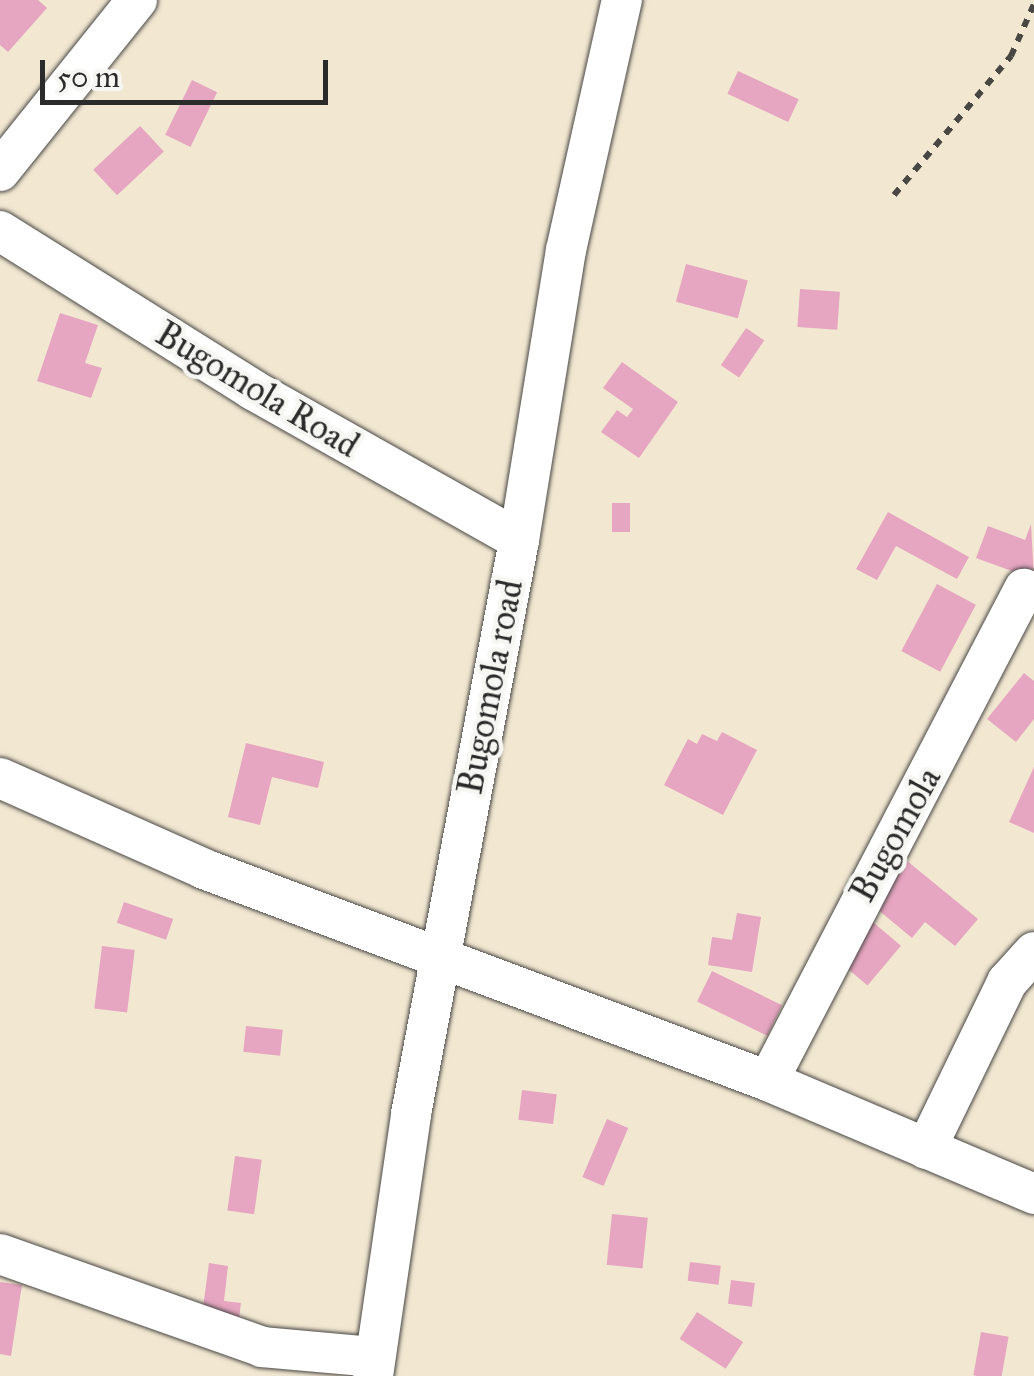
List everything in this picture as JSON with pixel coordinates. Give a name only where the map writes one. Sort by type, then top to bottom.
[{"type":"street","points":[[0,172],[137,0]]},
{"type":"street","name":"Bugomola road","points":[[374,1367],[439,961],[519,540],[566,250],[622,0]]},
{"type":"street","name":"Bugomola Road","points":[[0,231],[254,390],[519,540]]},
{"type":"street","name":"Bugomola","points":[[768,1080],[1024,589]]},
{"type":"street","points":[[0,778],[204,869],[439,961],[768,1080],[1034,1194]]},
{"type":"street","points":[[926,1150],[1000,997],[1034,952]]},
{"type":"street","points":[[0,1254],[262,1347],[374,1367]]},
{"type":"path","points":[[894,195],[1011,56],[1034,4]]},
{"type":"building","points":[[0,0],[38,0],[47,8],[8,52],[0,45]]},
{"type":"building","points":[[738,71],[799,99],[788,122],[727,94]]},
{"type":"building","points":[[192,80],[217,92],[190,147],[165,135]]},
{"type":"building","points":[[140,126],[164,152],[117,195],[93,170]]},
{"type":"building","points":[[686,264],[748,281],[738,318],[676,302]]},
{"type":"building","points":[[800,289],[840,292],[837,330],[797,327]]},
{"type":"building","points":[[60,313],[98,325],[85,363],[102,368],[91,398],[37,381]]},
{"type":"building","points":[[746,328],[764,340],[739,378],[721,365]]},
{"type":"building","points":[[622,362],[678,402],[639,458],[601,432],[617,410],[627,417],[633,409],[603,388]]},
{"type":"building","points":[[612,503],[630,503],[630,532],[612,532]]},
{"type":"building","points":[[888,512],[969,557],[957,579],[896,546],[877,580],[856,569]]},
{"type":"building","points":[[1031,524],[1034,579],[976,558],[988,526],[1025,540]]},
{"type":"building","points":[[937,584],[976,605],[940,672],[901,651]]},
{"type":"building","points":[[1024,673],[1034,681],[1034,719],[1016,742],[987,719]]},
{"type":"building","points":[[722,732],[757,750],[723,815],[664,785],[688,739],[697,744],[702,734],[717,741]]},
{"type":"building","points":[[246,743],[324,762],[318,788],[272,777],[260,825],[228,817]]},
{"type":"building","points":[[1034,767],[1034,833],[1009,822]]},
{"type":"building","points":[[906,860],[978,919],[955,946],[925,922],[912,938],[870,903]]},
{"type":"building","points":[[124,902],[173,919],[166,940],[117,923]]},
{"type":"building","points":[[737,913],[761,917],[752,972],[708,965],[712,937],[732,940]]},
{"type":"building","points":[[868,918],[901,946],[868,985],[835,958]]},
{"type":"building","points":[[102,946],[135,950],[127,1013],[94,1009]]},
{"type":"building","points":[[712,971],[782,1005],[767,1036],[697,1002]]},
{"type":"building","points":[[246,1026],[283,1030],[280,1056],[243,1052]]},
{"type":"building","points":[[522,1090],[557,1094],[553,1124],[518,1120]]},
{"type":"building","points":[[607,1119],[628,1128],[604,1186],[582,1177]]},
{"type":"building","points":[[235,1156],[262,1160],[254,1214],[227,1210]]},
{"type":"building","points":[[612,1214],[648,1218],[642,1268],[607,1265]]},
{"type":"building","points":[[690,1262],[721,1266],[718,1285],[688,1281]]},
{"type":"building","points":[[209,1263],[228,1266],[224,1301],[241,1303],[238,1326],[201,1322]]},
{"type":"building","points":[[731,1280],[755,1283],[752,1307],[728,1304]]},
{"type":"building","points":[[0,1282],[22,1285],[11,1356],[0,1354]]},
{"type":"building","points":[[697,1312],[743,1342],[726,1369],[680,1339]]},
{"type":"building","points":[[981,1332],[1009,1337],[1002,1376],[973,1375]]}]
